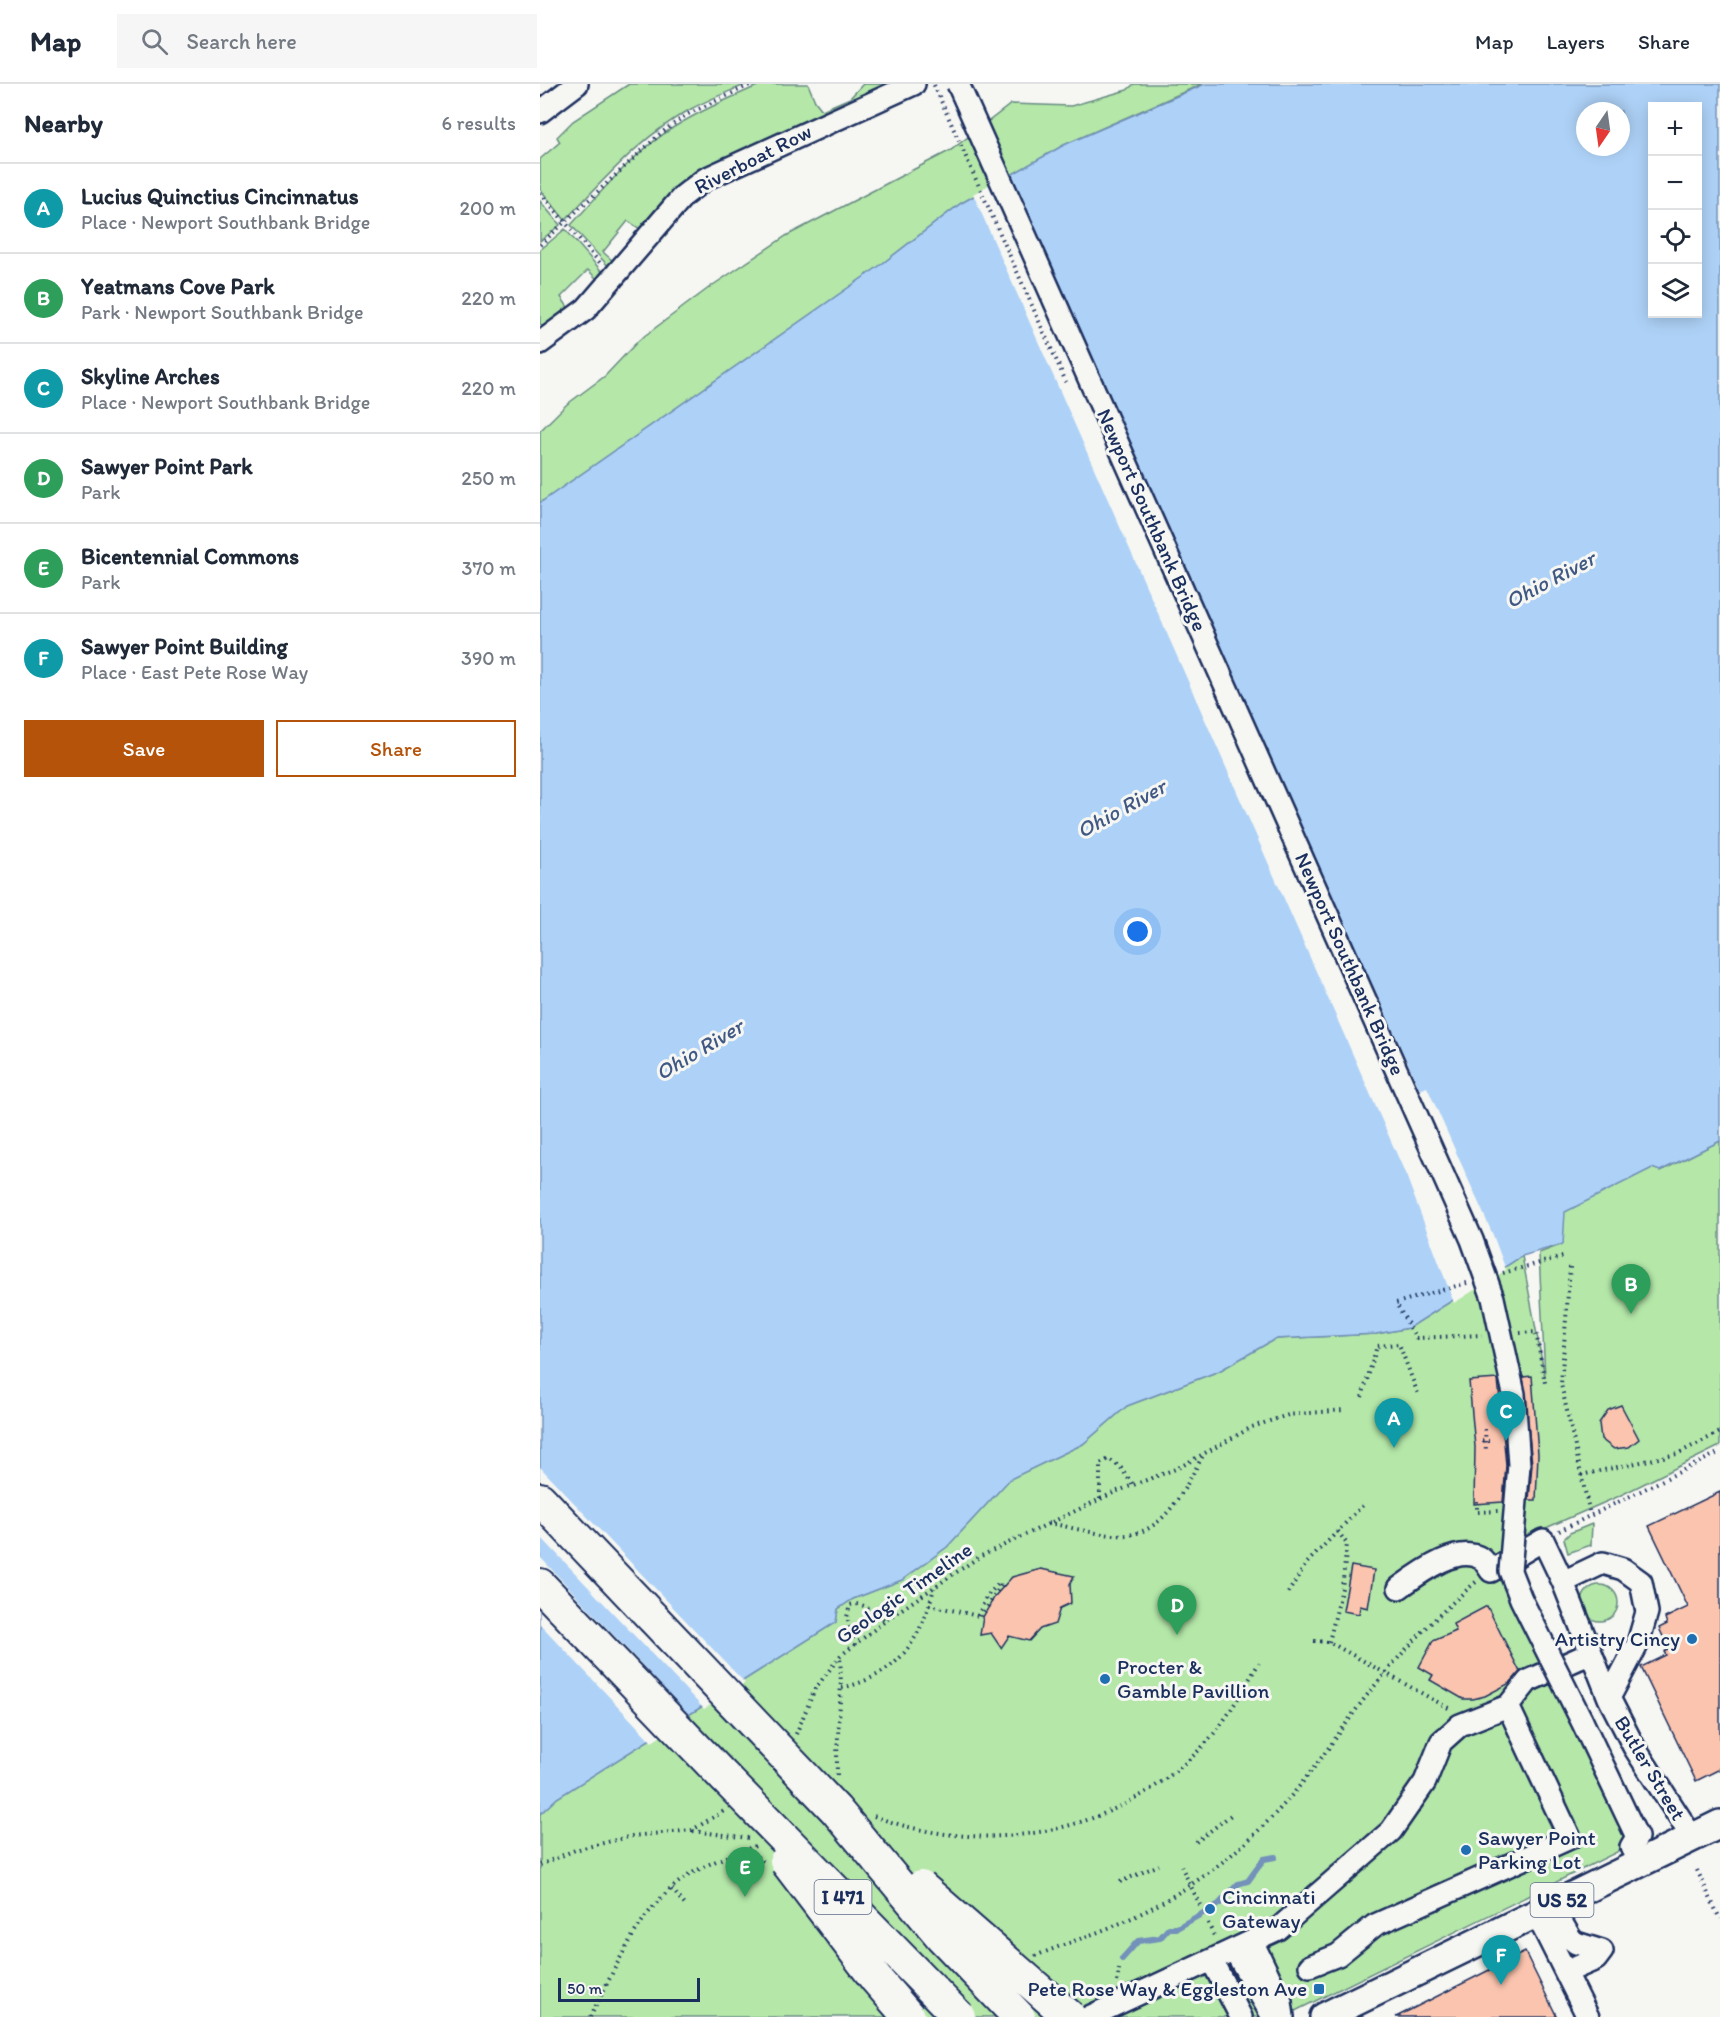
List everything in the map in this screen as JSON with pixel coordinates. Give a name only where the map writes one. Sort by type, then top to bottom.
[{"type":"highway","name":"I 471","points":[[540,1499],[836,1798],[942,1937],[1019,2017]]},
{"type":"highway","name":"I 471","points":[[540,1584],[727,1793],[959,2017]]},
{"type":"highway","points":[[727,1793],[876,1980],[909,2017]]},
{"type":"highway","points":[[836,1798],[1070,2017]]},
{"type":"main road","name":"US 52","points":[[1324,2017],[1720,1824]]},
{"type":"street","points":[[540,112],[577,84]]},
{"type":"street","name":"Riverboat Row","points":[[540,344],[586,309],[683,196],[705,179],[914,84]]},
{"type":"street","name":"Newport Southbank Bridge","points":[[958,84],[1472,1240],[1492,1298],[1514,1394],[1519,1465],[1510,1571],[1521,1599],[1637,1837],[1631,1847],[1639,1863]]},
{"type":"street","points":[[1399,1588],[1431,1565],[1447,1559],[1473,1557],[1482,1559],[1491,1570],[1543,1540],[1563,1582]]},
{"type":"street","name":"Butler Street","points":[[1609,1698],[1638,1643],[1647,1612],[1641,1582],[1623,1569],[1603,1563],[1563,1582],[1609,1698],[1634,1747],[1692,1838]]},
{"type":"street","points":[[1089,2017],[1228,1950],[1278,1929],[1391,1832],[1425,1782],[1441,1742],[1460,1725],[1508,1706],[1528,1681],[1591,1653]]},
{"type":"street","points":[[1310,1966],[1338,1955],[1376,1925],[1570,1838],[1508,1706]]},
{"type":"street","points":[[1544,1910],[1566,1972],[1588,2017]]},
{"type":"street","points":[[1544,1910],[1576,1943],[1602,1951],[1596,1959],[1566,1972]]},
{"type":"street","points":[[1228,1950],[1240,2017]]},
{"type":"street","points":[[1228,1950],[1256,2017]]},
{"type":"street","points":[[1228,1950],[1273,2017]]},
{"type":"street","points":[[1228,1950],[1281,2002],[1283,2017]]},
{"type":"path","points":[[540,245],[565,224],[603,184],[660,134],[686,115],[752,84]]},
{"type":"path","points":[[540,193],[613,279]]},
{"type":"path","points":[[1570,1267],[1562,1384],[1590,1514]]},
{"type":"path","points":[[1362,1397],[1377,1346],[1399,1344],[1418,1394]]},
{"type":"path","name":"Geologic Timeline","points":[[792,1740],[803,1723],[815,1689],[840,1656],[886,1621],[979,1557],[1047,1522],[1178,1468],[1252,1427],[1288,1415],[1344,1410]]},
{"type":"path","points":[[1485,1429],[1486,1452]]},
{"type":"path","points":[[1581,1475],[1677,1454],[1720,1432]]},
{"type":"path","points":[[1543,1540],[1590,1514],[1720,1452]]},
{"type":"path","points":[[1047,1522],[1126,1535],[1146,1530],[1165,1516],[1204,1453]]},
{"type":"path","points":[[1100,1499],[1100,1464],[1109,1459],[1121,1468],[1134,1486]]},
{"type":"path","points":[[1477,1501],[1477,1512]]},
{"type":"path","points":[[1288,1593],[1306,1564],[1364,1504]]},
{"type":"path","points":[[1329,1642],[1342,1588],[1347,1544],[1337,1530]]},
{"type":"path","points":[[1032,1958],[1117,1925],[1191,1884],[1243,1845],[1286,1802],[1385,1672],[1436,1617],[1491,1570]]},
{"type":"path","points":[[929,1605],[981,1617],[1002,1586]]},
{"type":"path","points":[[842,1688],[875,1677],[904,1656],[925,1621],[934,1587]]},
{"type":"path","points":[[855,1645],[847,1617],[850,1605],[858,1603],[886,1621]]},
{"type":"path","points":[[1314,1641],[1329,1642],[1456,1712]]},
{"type":"path","points":[[836,1798],[836,1736],[842,1688],[840,1656]]},
{"type":"path","points":[[869,1814],[897,1825],[943,1833],[1015,1836],[1068,1827],[1119,1808],[1162,1782],[1203,1746],[1237,1703],[1259,1663]]},
{"type":"path","points":[[692,1830],[727,1793]]},
{"type":"path","points":[[1196,1842],[1231,1815]]},
{"type":"path","points":[[540,1865],[575,1850],[632,1836],[692,1830],[757,1839]]},
{"type":"path","points":[[590,2017],[630,1941],[653,1905],[692,1873],[747,1849]]},
{"type":"path","points":[[1120,1882],[1159,1865]]},
{"type":"path","points":[[1181,1866],[1200,1905]]},
{"type":"path","points":[[1697,1870],[1720,1919]]},
{"type":"path","points":[[672,1888],[685,1905]]},
{"type":"path","points":[[1208,1923],[1228,1950]]},
{"type":"path","points":[[1116,1982],[1119,1969]]},
{"type":"green space","points":[[629,84],[747,84],[698,105],[656,132],[624,160],[565,220],[540,189],[540,159],[560,142],[557,137],[573,121]]},
{"type":"green space","points":[[762,84],[808,84],[815,101],[822,110],[850,98],[863,84],[896,84],[762,141],[706,169],[686,183],[640,229],[628,221],[603,252],[614,262],[610,268],[571,225],[619,173],[659,137],[695,115]]},
{"type":"green space","points":[[1134,84],[1202,84],[1064,145],[960,204],[878,267],[540,503],[540,431],[566,405],[605,376],[639,340],[710,287],[786,236],[951,150],[1011,104],[1071,106],[1127,90]]},
{"type":"green space","points":[[540,201],[560,225],[540,241]]},
{"type":"green space","points":[[565,229],[604,274],[599,281],[588,270],[561,297],[570,310],[546,328],[540,324],[540,250]]},
{"type":"green space","points":[[1720,1141],[1720,1446],[1617,1497],[1539,1531],[1501,1563],[1633,1825],[1617,1852],[1283,2017],[540,2017],[540,1814],[557,1798],[836,1622],[838,1609],[853,1599],[902,1580],[947,1547],[1010,1479],[1083,1444],[1127,1406],[1219,1371],[1275,1339],[1376,1334],[1409,1328],[1522,1256],[1545,1377],[1539,1253],[1563,1244],[1564,1212],[1652,1168],[1661,1171]]},
{"type":"green space","points":[[1592,1524],[1591,1545],[1568,1553],[1564,1539],[1570,1533]]},
{"type":"green space","points":[[1600,1585],[1613,1590],[1618,1603],[1613,1616],[1600,1621],[1587,1616],[1582,1603],[1587,1590]]},
{"type":"water","name":"Ohio River","points":[[1205,84],[1720,84],[1720,1141],[1660,1171],[1652,1168],[1565,1212],[1563,1244],[1522,1256],[1409,1328],[1376,1334],[1275,1339],[1219,1371],[1127,1406],[1083,1444],[1010,1479],[947,1547],[902,1580],[853,1599],[838,1609],[836,1622],[557,1798],[540,1814],[540,503],[878,267],[960,204],[1064,145]]},
{"type":"pier","points":[[1011,172],[1240,692],[1420,1090],[1427,1087],[1493,1235],[1506,1270],[1454,1303],[1406,1175],[973,194]]},
{"type":"pier","points":[[540,1467],[745,1683],[704,1709],[540,1536]]},
{"type":"pier","points":[[540,1557],[691,1717],[652,1742],[540,1624]]},
{"type":"building","points":[[1532,1376],[1538,1454],[1536,1500],[1529,1500],[1532,1464],[1523,1377]]},
{"type":"building","points":[[1498,1379],[1506,1465],[1503,1502],[1474,1504],[1475,1447],[1469,1381]]},
{"type":"building","points":[[1621,1405],[1639,1439],[1629,1447],[1614,1449],[1601,1439],[1599,1423],[1608,1410]]},
{"type":"building","name":"Artistry Cincy","points":[[1720,1492],[1720,1769],[1696,1781],[1641,1667],[1666,1655],[1664,1652],[1669,1649],[1659,1628],[1667,1624],[1665,1618],[1688,1607],[1649,1526]]},
{"type":"building","points":[[1351,1566],[1374,1570],[1368,1608],[1360,1606],[1359,1614],[1343,1611]]},
{"type":"building","points":[[1041,1569],[1074,1576],[1070,1584],[1071,1603],[1060,1608],[1055,1624],[1040,1629],[1029,1641],[1009,1636],[1001,1648],[991,1633],[980,1635],[983,1617],[995,1596],[1012,1577]]},
{"type":"building","points":[[1487,1606],[1520,1672],[1510,1683],[1485,1696],[1463,1699],[1430,1680],[1433,1675],[1419,1667],[1433,1641],[1456,1631],[1453,1624]]},
{"type":"building","points":[[1525,1952],[1557,2017],[1396,2017]]},
{"type":"waterway","points":[[1122,1959],[1138,1941],[1160,1938],[1169,1928],[1177,1928],[1219,1904],[1238,1884],[1248,1881],[1264,1859],[1275,1857]]},
{"type":"place","name":"Yeatmans Cove Park","points":[[1631,1314]]},
{"type":"place","name":"Skyline Arches","points":[[1506,1441]]},
{"type":"place","name":"Lucius Quinctius Cincinnatus","points":[[1394,1448]]},
{"type":"place","name":"Sawyer Point Park","points":[[1177,1635]]},
{"type":"place","name":"Artistry Cincy","points":[[1692,1639]]},
{"type":"place","name":"Procter & Gamble Pavillion","points":[[1105,1679]]},
{"type":"place","name":"Sawyer Point Parking Lot","points":[[1466,1850]]},
{"type":"place","name":"Bicentennial Commons","points":[[745,1897]]},
{"type":"place","name":"Cincinnati Gateway","points":[[1210,1909]]},
{"type":"place","name":"Sawyer Point Building","points":[[1501,1985]]},
{"type":"place","name":"Pete Rose Way & Eggleston Ave","points":[[1319,1989]]}]
